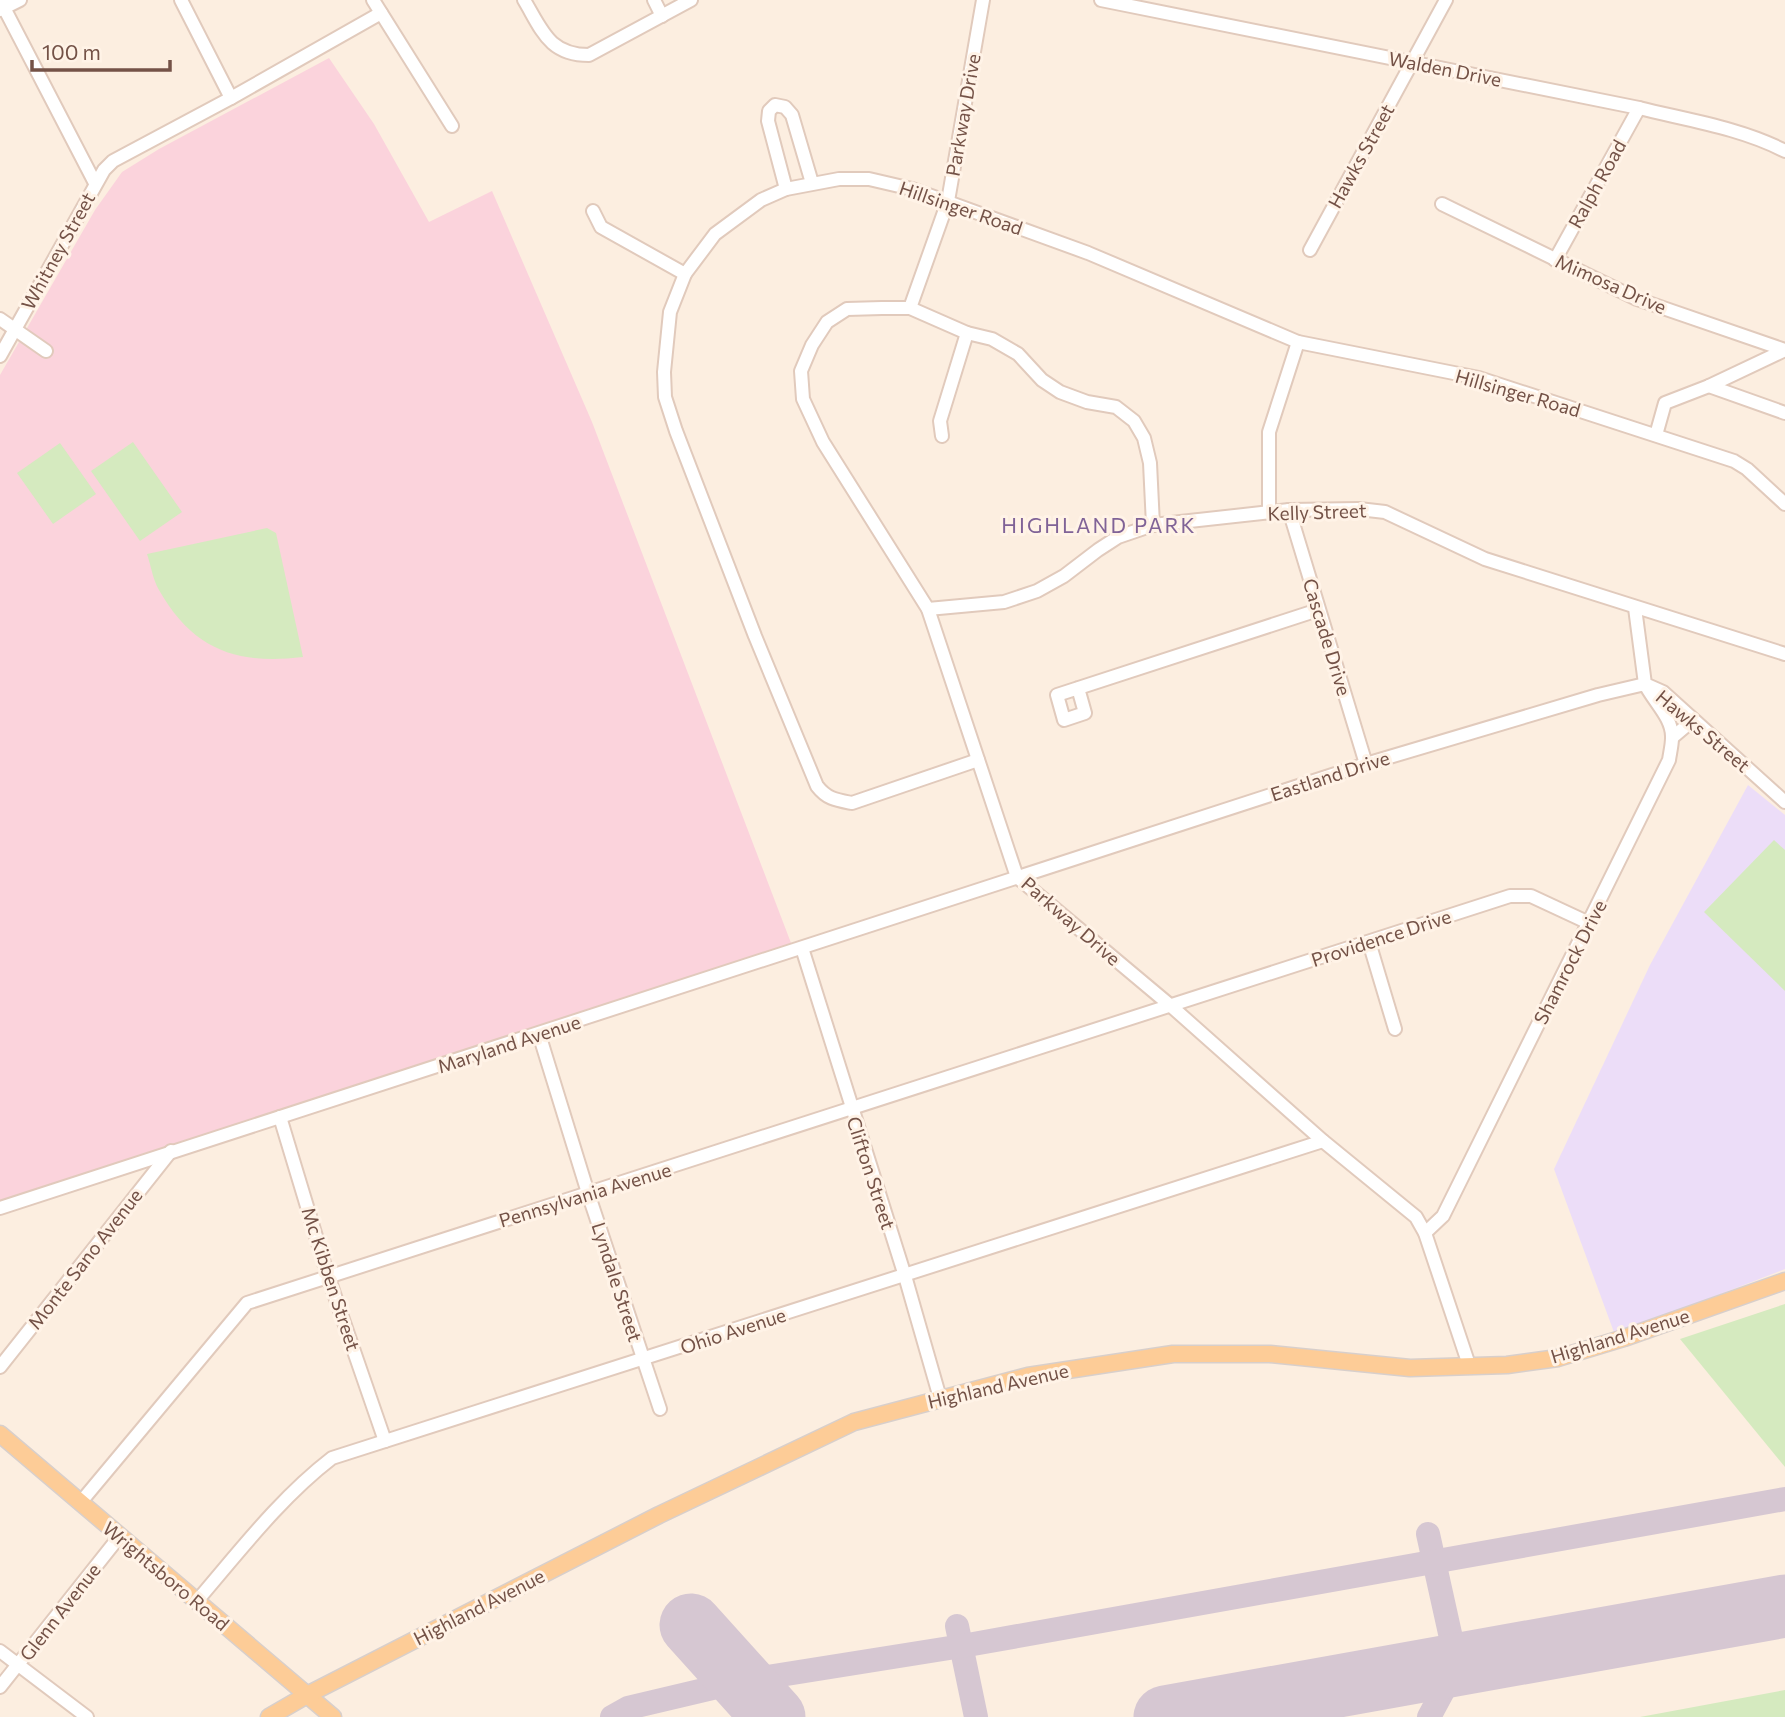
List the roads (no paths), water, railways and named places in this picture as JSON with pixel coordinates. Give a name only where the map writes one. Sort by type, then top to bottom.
[{"type":"main road","name":"Highland Avenue","points":[[270,1717],[307,1695],[659,1515],[854,1422],[1028,1376],[1173,1354],[1270,1354],[1410,1368],[1507,1365],[1558,1358],[1624,1338],[1785,1281]]},
{"type":"main road","name":"Wrightsboro Road","points":[[0,1434],[333,1717]]},
{"type":"street","points":[[20,0],[2,6],[95,183]]},
{"type":"street","points":[[181,0],[231,99]]},
{"type":"street","points":[[373,0],[452,126]]},
{"type":"street","points":[[524,0],[547,39],[557,48],[572,55],[589,55],[691,0]]},
{"type":"street","points":[[654,0],[662,16]]},
{"type":"street","name":"Parkway Drive","points":[[983,0],[948,201],[910,308],[847,309],[827,322],[812,345],[801,371],[803,399],[823,442],[929,609],[1017,877],[1171,1006],[1323,1141],[1416,1217],[1424,1233],[1469,1365]]},
{"type":"street","name":"Walden Drive","points":[[1101,0],[1639,108],[1770,143],[1785,151]]},
{"type":"street","name":"Hawks Street","points":[[1310,250],[1446,0]]},
{"type":"street","name":"Whitney Street","points":[[0,356],[95,183],[113,161],[231,99],[381,13]]},
{"type":"street","points":[[786,189],[768,121],[769,111],[775,105],[785,107],[792,115],[812,183]]},
{"type":"street","name":"Ralph Road","points":[[1555,260],[1639,108]]},
{"type":"street","name":"Hillsinger Road","points":[[978,760],[852,803],[834,800],[824,794],[812,773],[736,588],[676,432],[665,397],[664,372],[670,312],[685,274],[715,234],[761,200],[786,189],[839,179],[869,179],[912,189],[1088,253],[1298,342],[1479,378],[1734,461],[1747,469],[1785,504]]},
{"type":"street","name":"Mimosa Drive","points":[[1442,204],[1637,299],[1785,350]]},
{"type":"street","points":[[593,211],[601,228],[685,274]]},
{"type":"street","points":[[910,308],[967,333],[992,339],[1018,354],[1042,380],[1060,392],[1087,402],[1116,407],[1134,421],[1144,438],[1150,463],[1153,525]]},
{"type":"street","points":[[0,319],[46,351]]},
{"type":"street","points":[[942,436],[940,421],[967,333]]},
{"type":"street","points":[[1269,513],[1269,432],[1298,342]]},
{"type":"street","points":[[1656,435],[1665,402],[1709,386],[1785,350]]},
{"type":"street","points":[[1709,386],[1785,413]]},
{"type":"street","name":"Kelly Street","points":[[929,609],[1004,602],[1037,591],[1064,576],[1118,537],[1153,525],[1329,508],[1385,512],[1485,559],[1785,653]]},
{"type":"street","name":"Cascade Drive","points":[[1289,510],[1366,764]]},
{"type":"street","name":"Hawks Street","points":[[1635,608],[1645,684],[1663,692],[1785,802]]},
{"type":"street","points":[[1078,688],[1318,610]]},
{"type":"street","points":[[1645,684],[1651,699],[1667,719],[1673,737],[1686,726],[1697,723]]},
{"type":"street","name":"Eastland Drive","points":[[1017,877],[1366,764],[1598,695],[1645,684]]},
{"type":"street","name":"Shamrock Drive","points":[[1424,1233],[1443,1216],[1669,760],[1673,737]]},
{"type":"street","name":"Maryland Avenue","points":[[0,1208],[1017,877]]},
{"type":"street","name":"Providence Drive","points":[[1171,1006],[1510,897],[1531,896],[1589,923]]},
{"type":"street","points":[[1369,942],[1395,1029]]},
{"type":"street","name":"Clifton Street","points":[[802,948],[905,1276],[940,1398]]},
{"type":"street","name":"Pennsylvania Avenue","points":[[80,1503],[247,1303],[1171,1006]]},
{"type":"street","name":"Lyndale Street","points":[[539,1034],[588,1193],[660,1409]]},
{"type":"street","name":"Mc Kibben Street","points":[[280,1117],[328,1276],[385,1441]]},
{"type":"street","name":"Ohio Avenue","points":[[196,1602],[308,1477],[332,1458],[1323,1141]]},
{"type":"street","name":"Monte Sano Avenue","points":[[0,1367],[171,1151]]},
{"type":"street","name":"Glenn Avenue","points":[[0,1687],[119,1537]]},
{"type":"street","points":[[0,1651],[87,1717]]},
{"type":"district","name":"HIGHLAND PARK","points":[[1099,526]]}]
